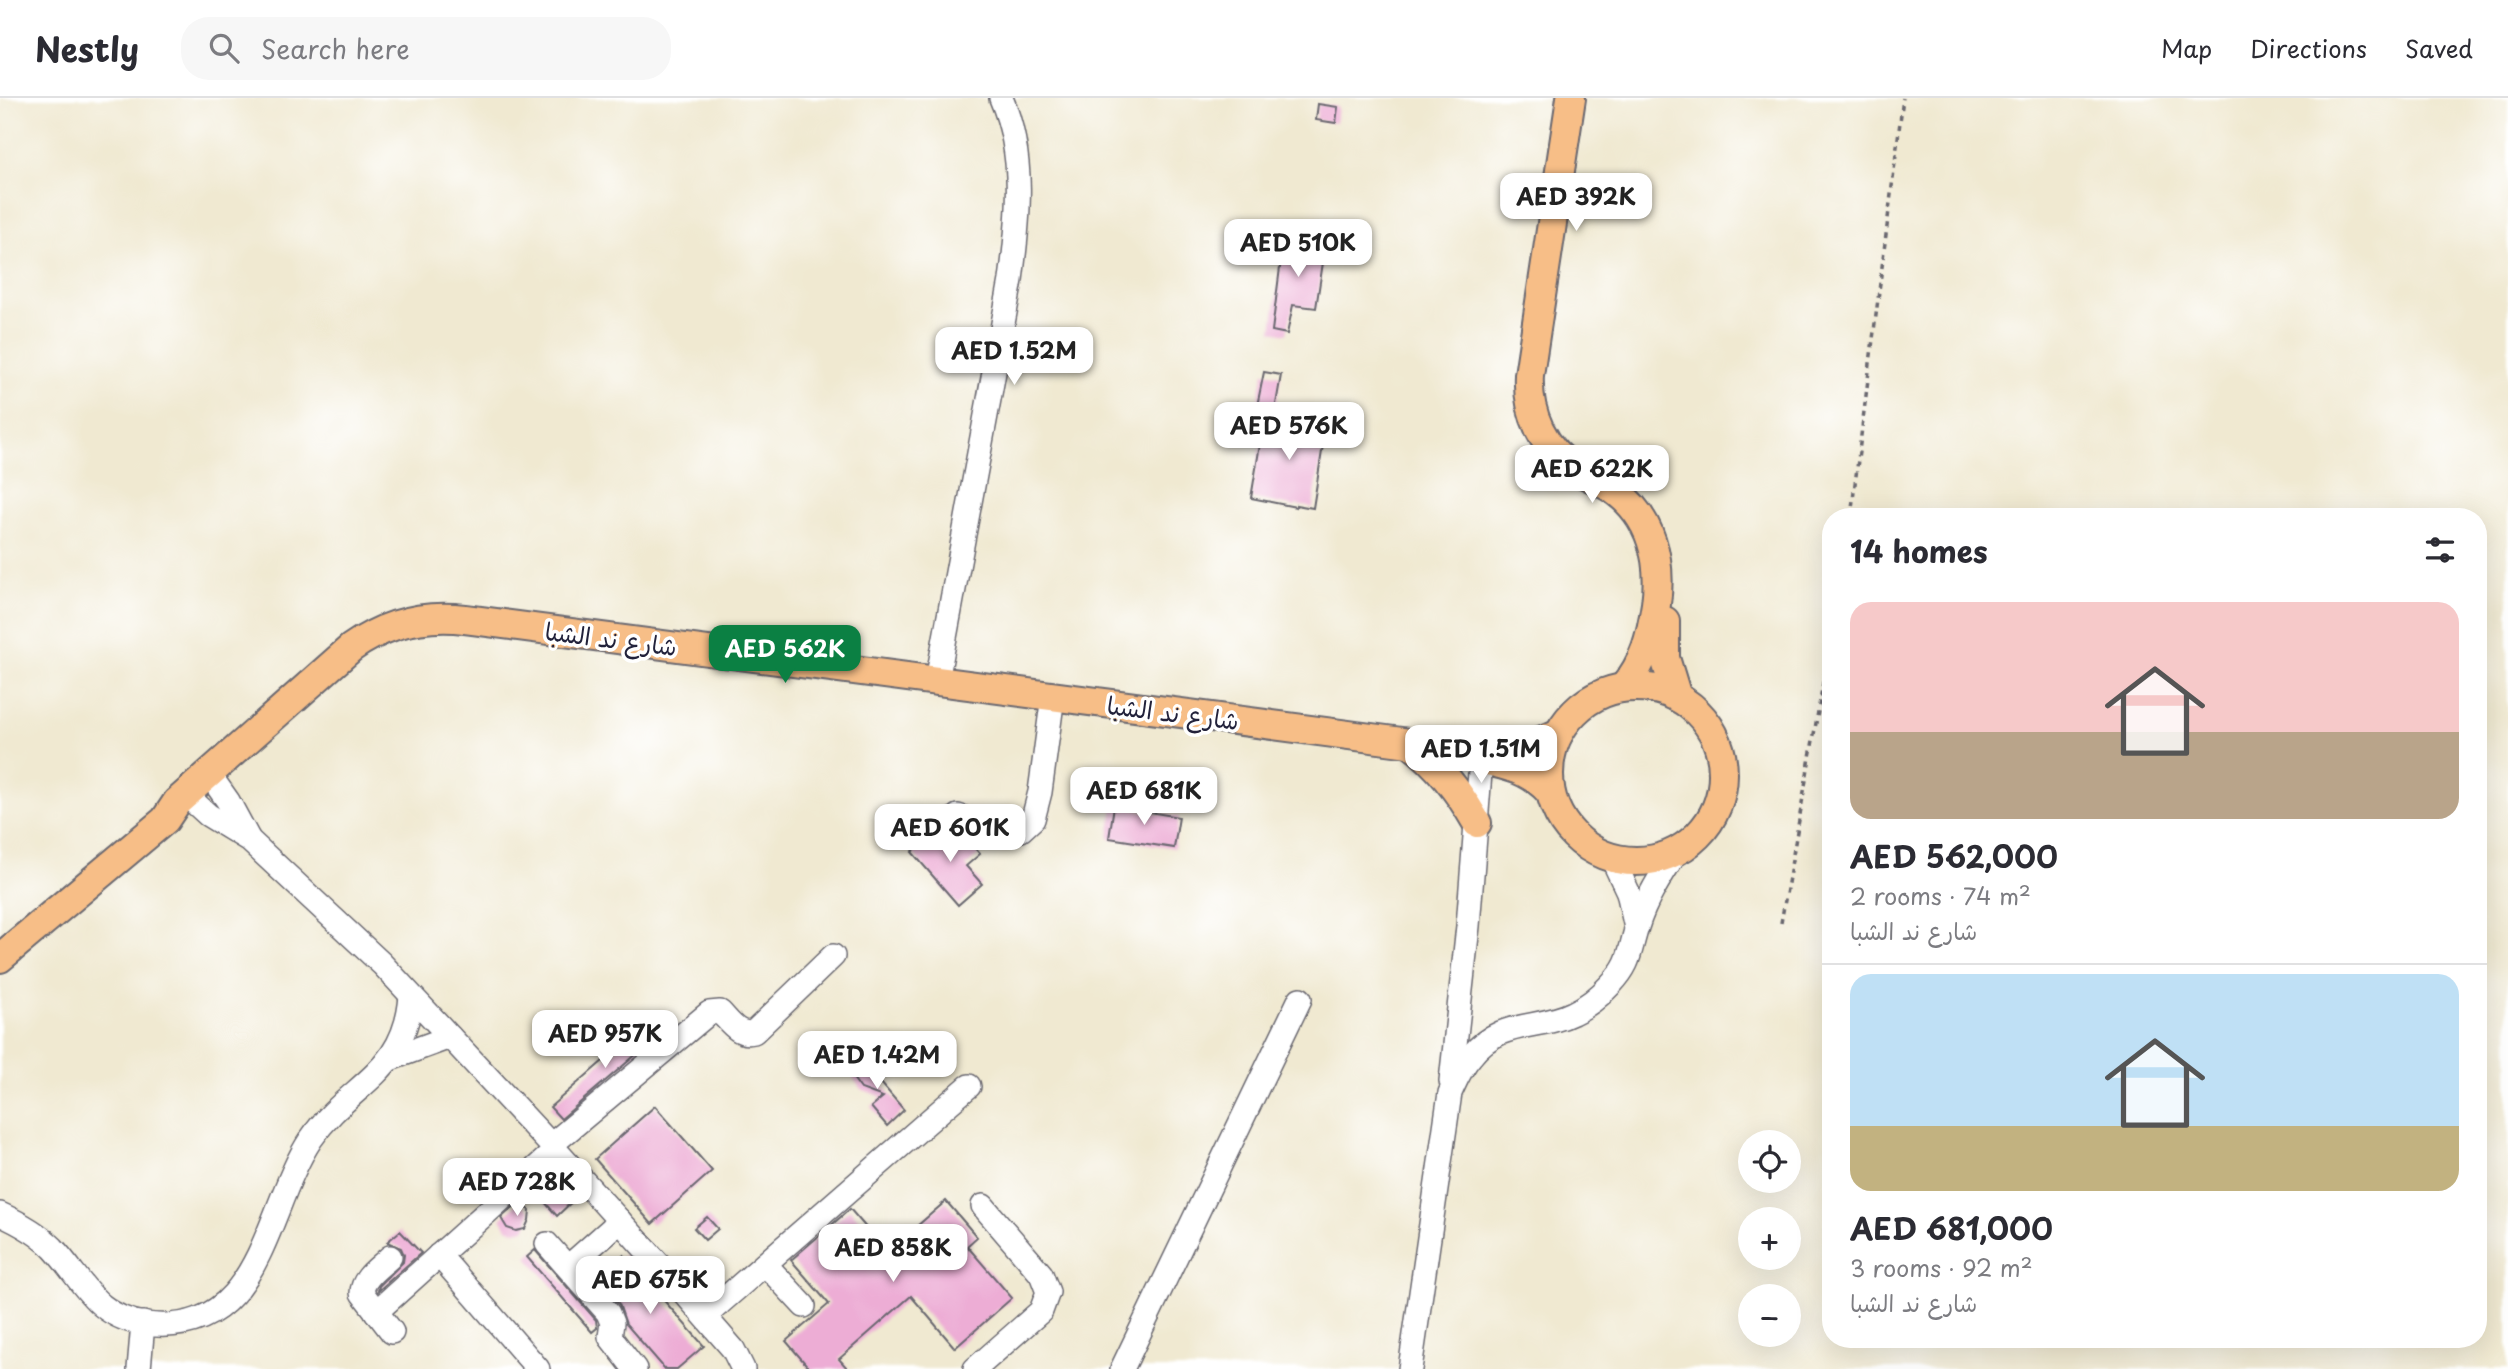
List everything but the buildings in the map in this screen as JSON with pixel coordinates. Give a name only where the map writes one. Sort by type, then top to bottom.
[{"type":"main road","points":[[1571,98],[1529,375],[1530,406],[1545,440],[1565,461],[1605,484],[1628,502],[1646,526],[1656,553],[1658,582],[1650,639],[1640,665],[1624,687]]},
{"type":"main road","points":[[1532,362],[1545,418],[1559,440],[1581,460],[1630,489],[1641,499],[1657,524],[1668,566],[1664,658],[1677,697]]},
{"type":"main road","name":"شارع ند الشبا","points":[[181,798],[351,648],[381,630],[414,619],[448,617],[1440,747],[1456,744],[1514,748],[1530,745],[1559,733]]},
{"type":"main road","points":[[1624,687],[1651,688],[1677,697],[1707,724],[1719,749],[1723,776],[1718,802],[1707,825],[1677,851],[1652,860],[1612,859],[1587,847],[1567,829],[1550,792],[1549,762],[1559,733],[1575,711],[1586,702],[1598,695],[1624,687]]},
{"type":"main road","points":[[1410,743],[1441,769],[1460,793],[1477,823]]},
{"type":"main road","name":"شارع ند الشبا","points":[[1440,747],[1454,755],[1519,768],[1531,774],[1550,792]]},
{"type":"main road","points":[[0,946],[159,810],[181,798]]},
{"type":"main road","points":[[0,958],[165,820],[181,798]]},
{"type":"street","points":[[937,681],[1011,280],[1017,234],[1020,190],[1015,147],[1002,98]]},
{"type":"street","points":[[958,816],[1005,832],[1021,830],[1033,819],[1040,792],[1053,696]]},
{"type":"street","points":[[1410,1369],[1450,1093],[1481,760]]},
{"type":"street","points":[[209,774],[250,840]]},
{"type":"street","points":[[181,798],[250,840],[382,964],[553,1147],[705,1316],[733,1349],[743,1369]]},
{"type":"street","points":[[1450,1093],[1472,1054],[1491,1037],[1515,1027],[1572,1014],[1600,995],[1617,978],[1630,958],[1636,928],[1677,851]]},
{"type":"street","points":[[1612,859],[1628,892],[1636,928]]},
{"type":"street","points":[[376,1312],[553,1147],[709,1013],[720,1012],[743,1033],[754,1032],[833,956]]},
{"type":"street","points":[[0,1214],[15,1220],[41,1237],[64,1261],[89,1294],[101,1305],[128,1320],[174,1324],[201,1318],[214,1311],[244,1282],[258,1258],[299,1160],[311,1139],[326,1120],[390,1059],[405,1029],[411,996]]},
{"type":"street","points":[[1122,1369],[1300,999]]},
{"type":"street","points":[[390,1059],[450,1037]]},
{"type":"street","points":[[705,1316],[970,1086]]},
{"type":"street","points":[[975,1369],[1041,1311],[1048,1293],[1041,1275],[983,1206]]},
{"type":"street","points":[[568,1267],[620,1221]]},
{"type":"street","points":[[547,1244],[608,1313],[612,1323],[610,1337],[635,1369]]},
{"type":"street","points":[[439,1255],[538,1369]]},
{"type":"street","points":[[390,1256],[362,1286],[363,1297],[392,1332]]},
{"type":"street","points":[[765,1264],[804,1306]]},
{"type":"street","points":[[139,1369],[143,1323]]},
{"type":"path","points":[[1852,508],[1903,98]]},
{"type":"path","points":[[1781,923],[1822,689]]}]
